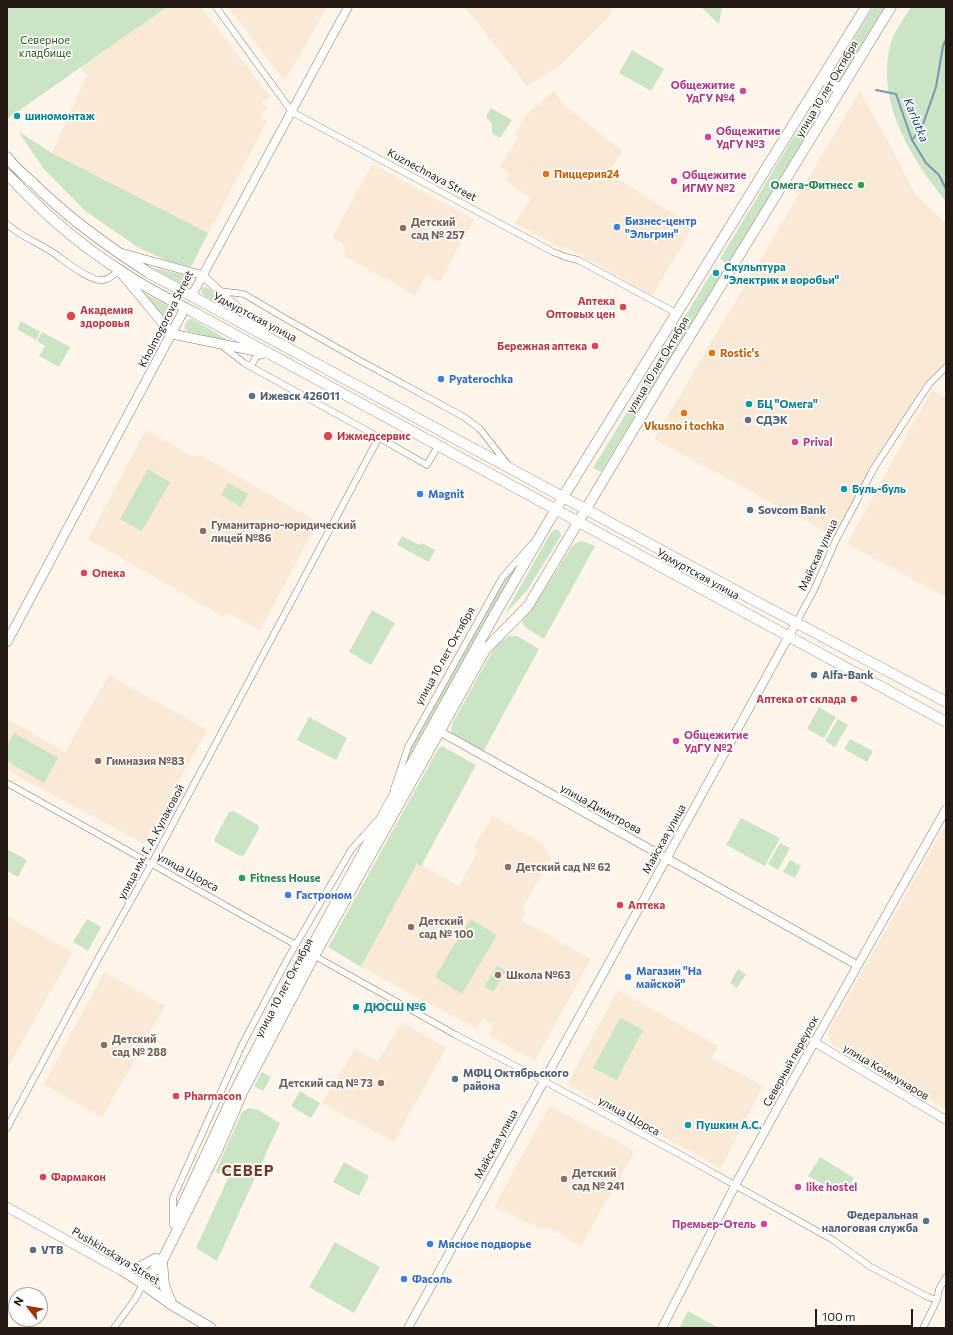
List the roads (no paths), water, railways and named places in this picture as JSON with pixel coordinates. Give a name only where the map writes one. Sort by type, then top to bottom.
[{"type":"main road","name":"улица 10 лет Октября","points":[[159,1259],[173,1225],[239,1083],[436,729],[495,614],[563,497],[678,314],[866,7]]},
{"type":"main road","name":"улица 10 лет Октября","points":[[159,1259],[217,1151],[242,1093],[311,954],[385,812],[485,650],[528,606],[577,522],[891,7]]},
{"type":"main road","points":[[824,77],[830,86],[842,88]]},
{"type":"main road","points":[[809,101],[821,104],[827,112]]},
{"type":"main road","name":"Удмуртская улица","points":[[7,157],[40,190],[76,222],[115,251],[149,273],[796,623],[946,702]]},
{"type":"main road","name":"Удмуртская улица","points":[[7,174],[21,190],[53,220],[119,270],[269,354],[946,722]]},
{"type":"main road","points":[[119,270],[172,334],[269,354]]},
{"type":"main road","name":"Kholmogorova Street","points":[[7,642],[186,308],[191,296]]},
{"type":"main road","points":[[820,654],[818,648],[819,644],[827,639]]},
{"type":"main road","name":"Pushkinskaya Street","points":[[7,1207],[122,1271],[143,1284],[172,1306],[211,1328]]},
{"type":"main road","points":[[122,1271],[159,1259]]},
{"type":"main road","points":[[143,1284],[159,1259]]},
{"type":"main road","points":[[159,1259],[164,1285],[172,1306]]},
{"type":"street","name":"Kuznechnaya Street","points":[[216,7],[292,112],[553,252],[578,260],[678,314]]},
{"type":"street","name":"Kholmogorova Street","points":[[191,296],[348,7]]},
{"type":"street","points":[[7,224],[15,231],[95,279],[104,280],[119,270]]},
{"type":"street","points":[[115,251],[202,275],[274,341]]},
{"type":"street","name":"Удмуртская улица","points":[[219,291],[244,294],[357,359],[464,417],[480,429],[511,469]]},
{"type":"street","points":[[220,344],[239,359],[427,465],[438,446]]},
{"type":"street","points":[[252,366],[256,357],[269,354]]},
{"type":"street","name":"Майская улица","points":[[408,1328],[814,590],[836,540],[874,468],[930,384],[946,367]]},
{"type":"street","name":"улица им. Г. А. Кулаковой","points":[[7,1128],[152,863],[379,437]]},
{"type":"street","name":"улица 10 лет Октября","points":[[173,1225],[173,1198],[194,1149],[242,1045],[296,944],[351,850],[385,812],[408,747],[502,578],[548,524]]},
{"type":"street","name":"улица Димитрова","points":[[436,729],[857,965]]},
{"type":"street","name":"улица Щорса","points":[[7,783],[296,944]]},
{"type":"street","name":"Северный переулок","points":[[662,1328],[735,1186],[857,965],[946,809]]},
{"type":"street","name":"улица Щорса","points":[[311,954],[456,1035],[544,1081],[833,1240],[871,1267],[928,1297],[937,1300]]},
{"type":"street","name":"улица Коммунаров","points":[[814,1042],[946,1120]]},
{"type":"street","points":[[923,1328],[937,1300],[939,1289],[946,1277]]},
{"type":"street","points":[[114,1328],[135,1299],[143,1284]]},
{"type":"waterway","points":[[912,140],[922,127],[936,87],[943,46],[946,39]]},
{"type":"waterway","name":"Karlutka","points":[[876,90],[896,94],[912,140],[926,163],[939,175],[946,189]]},
{"type":"place","name":"Общежитие УдГУ №4","points":[[743,91]]},
{"type":"place","name":"шиномонтаж","points":[[17,116]]},
{"type":"place","name":"Общежитие УдГУ №3","points":[[708,137]]},
{"type":"place","name":"Пиццерия24","points":[[546,174]]},
{"type":"place","name":"Общежитие ИГМУ №2","points":[[674,181]]},
{"type":"place","name":"Омега-Фитнесс","points":[[861,185]]},
{"type":"place","name":"Бизнес-центр \"Эльгрин\"","points":[[617,227]]},
{"type":"place","name":"Детский сад № 257","points":[[403,228]]},
{"type":"place","name":"Скульптура \"Электрик и воробьи\"","points":[[716,273]]},
{"type":"place","name":"Аптека Оптовых цен","points":[[623,307]]},
{"type":"place","name":"Академия здоровья","points":[[71,316]]},
{"type":"place","name":"Бережная аптека","points":[[595,346]]},
{"type":"place","name":"Rostic's","points":[[712,353]]},
{"type":"place","name":"Pyaterochka","points":[[441,379]]},
{"type":"place","name":"Ижевск 426011","points":[[252,396]]},
{"type":"place","name":"БЦ \"Омега\"","points":[[749,404]]},
{"type":"place","name":"Vkusno i tochka","points":[[684,413]]},
{"type":"place","name":"СДЭК","points":[[748,420]]},
{"type":"place","name":"Ижмедсервис","points":[[328,436]]},
{"type":"place","name":"Prival","points":[[795,442]]},
{"type":"place","name":"Буль-буль","points":[[844,489]]},
{"type":"place","name":"Magnit","points":[[420,494]]},
{"type":"place","name":"Sovcom Bank","points":[[750,510]]},
{"type":"place","name":"Гуманитарно-юридический лицей №86","points":[[203,531]]},
{"type":"place","name":"Опека","points":[[84,573]]},
{"type":"place","name":"Alfa-Bank","points":[[814,675]]},
{"type":"place","name":"Аптека от склада","points":[[854,699]]},
{"type":"place","name":"Общежитие УдГУ №2","points":[[676,741]]},
{"type":"place","name":"Гимназия №83","points":[[98,761]]},
{"type":"place","name":"Детский сад № 62","points":[[508,867]]},
{"type":"place","name":"Fitness House","points":[[242,878]]},
{"type":"place","name":"Гастроном","points":[[288,895]]},
{"type":"place","name":"Аптека","points":[[620,905]]},
{"type":"place","name":"Детский сад № 100","points":[[411,927]]},
{"type":"place","name":"Школа №63","points":[[498,975]]},
{"type":"place","name":"Магазин \"На майской\"","points":[[628,977]]},
{"type":"place","name":"ДЮСШ №6","points":[[356,1007]]},
{"type":"place","name":"Детский сад № 288","points":[[104,1045]]},
{"type":"place","name":"МФЦ Октябрьского района","points":[[455,1079]]},
{"type":"place","name":"Детский сад № 73","points":[[381,1083]]},
{"type":"place","name":"Pharmacon","points":[[176,1096]]},
{"type":"place","name":"Пушкин А.С.","points":[[688,1125]]},
{"type":"place","name":"Фармакон","points":[[43,1177]]},
{"type":"place","name":"Детский сад № 241","points":[[564,1179]]},
{"type":"place","name":"like hostel","points":[[798,1187]]},
{"type":"place","name":"Федеральная налоговая служба","points":[[926,1221]]},
{"type":"place","name":"Премьер-Отель","points":[[764,1224]]},
{"type":"place","name":"Мясное подворье","points":[[430,1244]]},
{"type":"place","name":"VTB","points":[[33,1250]]},
{"type":"place","name":"Фасоль","points":[[404,1279]]},
{"type":"district","name":"СЕВЕР","points":[[248,1171]]},
{"type":"park label","name":"Северное кладбище","points":[[45,46]]}]
